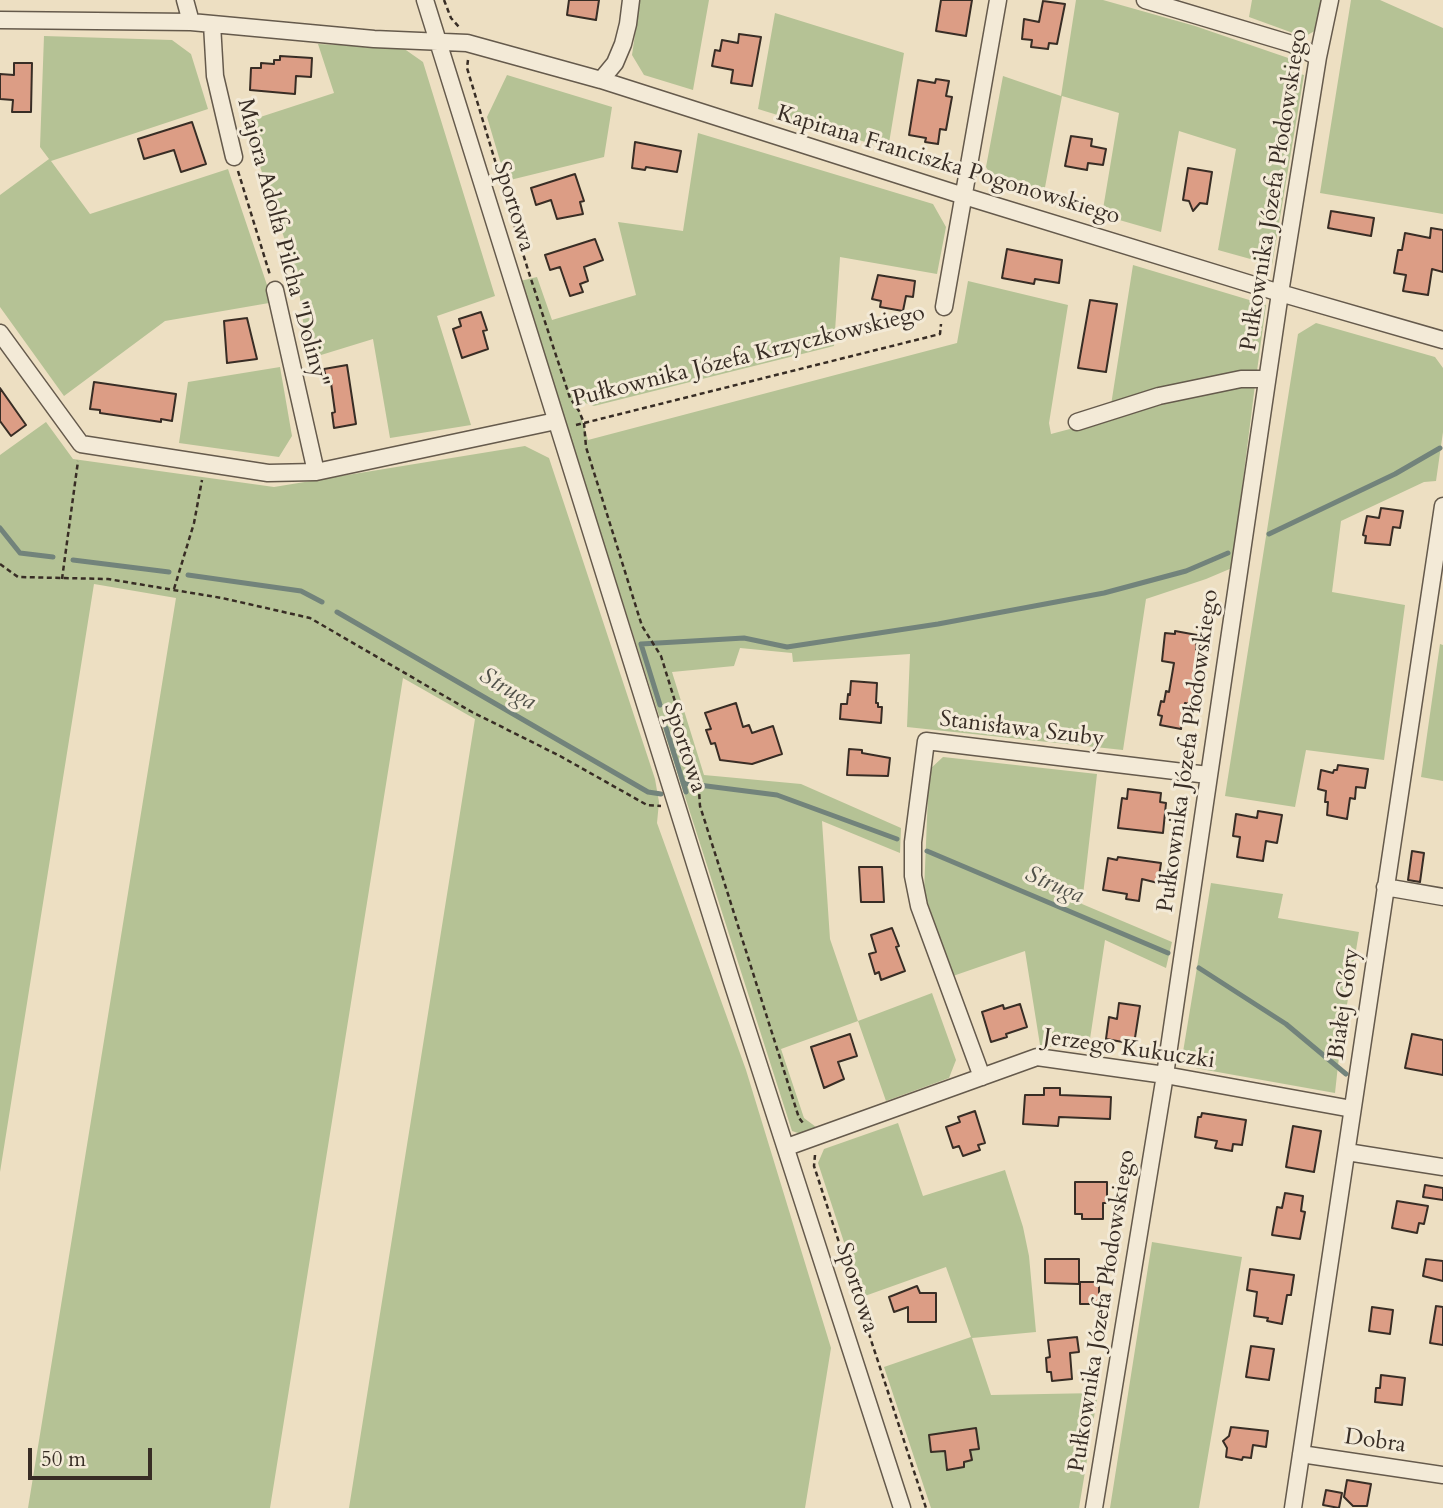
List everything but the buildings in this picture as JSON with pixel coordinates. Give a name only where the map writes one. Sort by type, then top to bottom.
[{"type":"street","points":[[185,0],[191,22]]},
{"type":"street","name":"Sportowa","points":[[425,0],[557,425],[902,1508]]},
{"type":"street","points":[[601,80],[615,63],[623,44],[631,0]]},
{"type":"street","name":"Pułkownika Józefa Krzyczkowskiego","points":[[944,307],[998,0]]},
{"type":"street","points":[[1145,0],[1292,44],[1318,57]]},
{"type":"street","name":"Pułkownika Józefa Płodowskiego","points":[[1094,1508],[1165,1075],[1280,293],[1318,57],[1330,0]]},
{"type":"street","name":"Kapitana Franciszka Pogonowskiego","points":[[0,20],[191,22],[373,39],[467,43],[601,80],[964,196],[1443,340]]},
{"type":"street","name":"Majora Adolfa Pilcha \"Doliny\"","points":[[212,24],[215,76],[234,157]]},
{"type":"street","name":"Majora Adolfa Pilcha \"Doliny\"","points":[[275,290],[316,472]]},
{"type":"street","points":[[0,333],[82,444],[268,473],[316,472],[557,425]]},
{"type":"street","points":[[1077,422],[1159,396],[1241,379],[1267,379]]},
{"type":"street","name":"Białej Góry","points":[[1293,1508],[1443,506]]},
{"type":"street","name":"Stanisława Szuby","points":[[982,1077],[919,906],[913,876],[913,842],[926,741],[1208,775]]},
{"type":"street","points":[[1385,887],[1443,897]]},
{"type":"street","name":"Jerzego Kukuczki","points":[[786,1147],[1037,1056],[1165,1075],[1352,1109]]},
{"type":"street","points":[[1347,1152],[1443,1167]]},
{"type":"street","name":"Dobra","points":[[1301,1454],[1443,1475]]},
{"type":"path","points":[[444,0],[451,18],[463,32],[467,43],[467,68],[528,270],[570,398],[584,423],[586,447],[642,626],[657,650],[698,776],[699,791]]},
{"type":"path","name":"Majora Adolfa Pilcha \"Doliny\"","points":[[234,157],[275,290]]},
{"type":"path","name":"Pułkownika Józefa Krzyczkowskiego","points":[[557,425],[584,423],[940,334],[944,307]]},
{"type":"path","points":[[62,580],[82,444]]},
{"type":"path","points":[[174,590],[194,523],[204,463]]},
{"type":"path","points":[[0,564],[18,577],[108,579],[222,598],[310,618],[472,712],[560,756],[647,805],[679,808]]},
{"type":"green space","points":[[640,0],[709,0],[693,90],[644,75],[632,55]]},
{"type":"green space","points":[[1076,0],[1103,0],[1195,26],[1297,61],[1293,72],[1304,75],[1272,265],[1218,250],[1236,149],[1179,131],[1161,232],[1102,215],[1119,113],[1062,96],[1043,198],[995,183],[986,167],[1003,76],[1061,96]]},
{"type":"green space","points":[[1252,0],[1322,0],[1318,29],[1304,37],[1249,17]]},
{"type":"green space","points":[[1351,0],[1380,0],[1443,28],[1443,214],[1320,193]]},
{"type":"green space","points":[[775,13],[904,53],[888,149],[758,109]]},
{"type":"green space","points":[[44,36],[172,40],[191,54],[208,109],[51,161],[90,214],[228,169],[267,285],[269,303],[165,321],[64,396],[0,307],[0,195],[49,159],[40,147]]},
{"type":"green space","points":[[318,44],[403,48],[423,62],[495,296],[437,316],[471,425],[390,438],[373,339],[308,359],[297,276],[245,122],[334,93]]},
{"type":"green space","points":[[507,75],[612,107],[604,157],[506,181],[487,117]]},
{"type":"green space","points":[[698,133],[933,204],[946,227],[937,274],[840,257],[834,346],[594,406],[576,400],[588,440],[957,343],[968,281],[1068,305],[1049,423],[1051,434],[1240,384],[1255,385],[1232,568],[1146,599],[1123,750],[907,727],[910,654],[793,662],[792,653],[740,648],[734,666],[672,672],[704,775],[801,784],[901,828],[900,853],[822,821],[830,939],[858,1021],[781,1049],[804,1118],[816,1127],[801,1134],[792,1131],[520,281],[537,277],[552,320],[636,295],[618,222],[683,231]]},
{"type":"green space","points":[[1133,265],[1266,305],[1257,371],[1111,405]]},
{"type":"green space","points":[[1316,323],[1435,357],[1443,368],[1443,432],[1436,481],[1424,482],[1341,521],[1332,592],[1405,605],[1384,760],[1306,750],[1295,807],[1225,796],[1298,334]]},
{"type":"green space","points":[[280,367],[292,436],[279,457],[179,443],[188,382]]},
{"type":"green space","points":[[46,422],[73,459],[274,487],[525,446],[549,458],[655,779],[659,802],[657,823],[746,1070],[831,1348],[805,1508],[349,1508],[475,719],[403,678],[270,1508],[28,1508],[176,598],[94,584],[0,1172],[0,455]]},
{"type":"green space","points":[[1440,644],[1443,645],[1443,781],[1421,777]]},
{"type":"green space","points":[[943,757],[1097,774],[1082,904],[1172,942],[1166,968],[1105,940],[1088,1052],[1040,1045],[1025,951],[953,976],[924,892],[929,770]]},
{"type":"green space","points":[[1211,883],[1283,894],[1278,918],[1359,932],[1335,1093],[1195,1068],[1183,1052]]},
{"type":"green space","points":[[932,993],[956,1060],[949,1078],[886,1101],[858,1021]]},
{"type":"green space","points":[[898,1123],[923,1196],[1005,1170],[1029,1256],[1036,1332],[972,1338],[991,1395],[1098,1393],[1079,1508],[931,1508],[884,1367],[971,1337],[946,1267],[862,1297],[818,1163],[824,1149]]},
{"type":"green space","points":[[1152,1242],[1242,1257],[1199,1508],[1110,1508]]},
{"type":"waterway","points":[[1269,534],[1395,474],[1440,448]]},
{"type":"waterway","name":"Struga","points":[[0,528],[20,553],[53,557]]},
{"type":"waterway","points":[[660,705],[641,644],[744,638],[787,647],[938,624],[1104,593],[1186,571],[1228,553]]},
{"type":"waterway","name":"Struga","points":[[73,560],[169,572]]},
{"type":"waterway","name":"Struga","points":[[188,575],[301,591],[322,602]]},
{"type":"waterway","name":"Struga","points":[[337,612],[648,792],[661,794]]},
{"type":"waterway","points":[[666,728],[686,792]]},
{"type":"waterway","name":"Struga","points":[[683,783],[777,795],[897,839]]},
{"type":"waterway","name":"Struga","points":[[927,851],[1168,953]]},
{"type":"waterway","name":"Struga","points":[[1199,968],[1286,1024],[1346,1074]]}]
